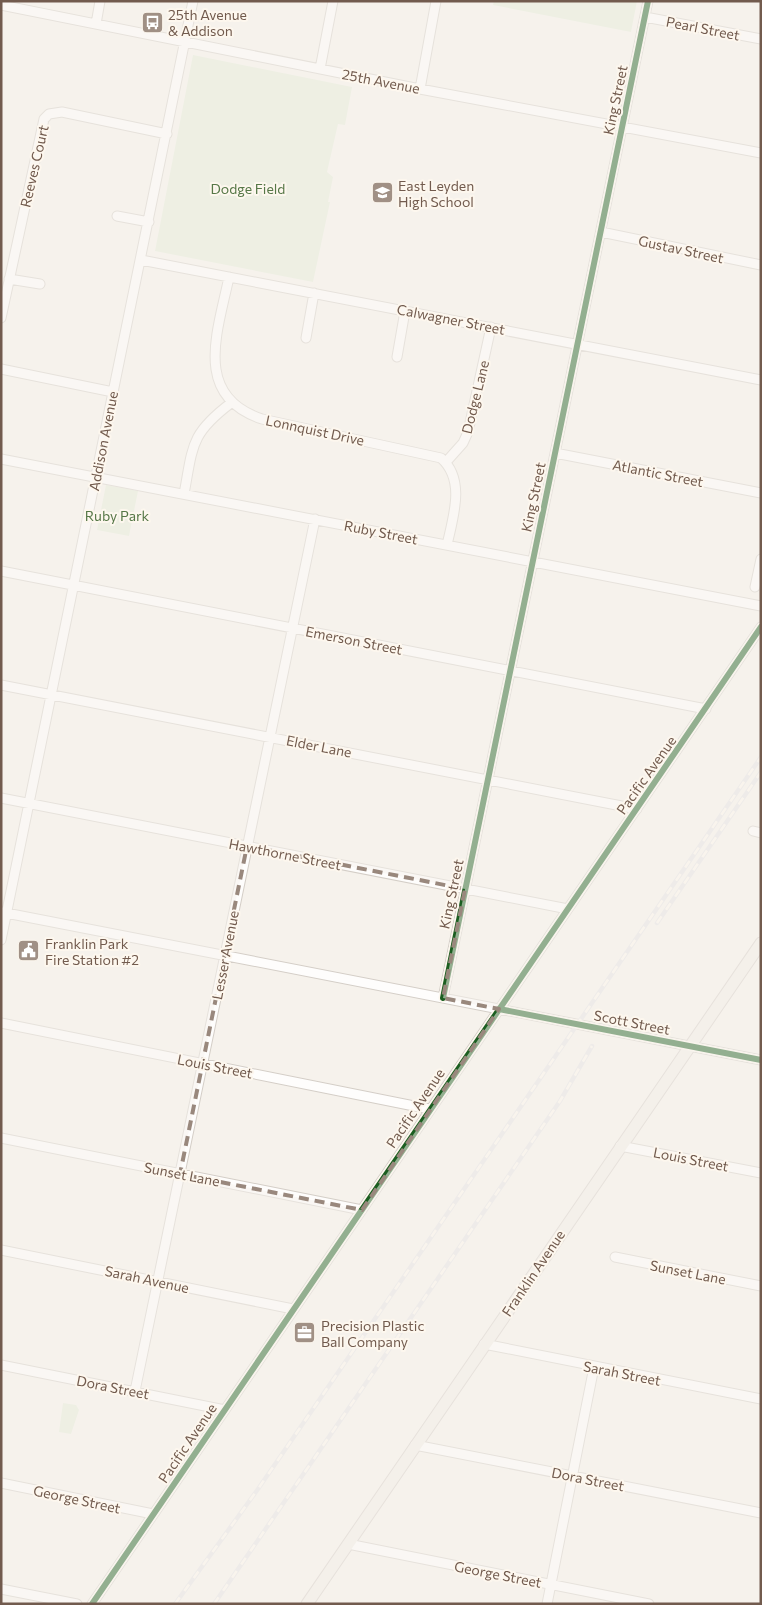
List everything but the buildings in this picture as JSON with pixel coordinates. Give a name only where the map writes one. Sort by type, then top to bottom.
[{"type":"main road","name":"Franklin Avenue","points":[[307,1604],[620,1146],[760,945]]},
{"type":"street","points":[[96,24],[100,1]]},
{"type":"street","name":"Addison Avenue","points":[[1,940],[4,912],[52,694],[193,1]]},
{"type":"street","points":[[320,69],[333,1]]},
{"type":"street","points":[[420,89],[436,1]]},
{"type":"street","name":"King Street","points":[[443,998],[648,1]]},
{"type":"street","name":"25th Avenue","points":[[1,5],[12,4],[96,24],[420,89],[761,153]]},
{"type":"street","name":"Pearl Street","points":[[645,17],[761,39]]},
{"type":"street","name":"Reeves Court","points":[[1,318],[41,126],[49,114],[62,112],[167,134]]},
{"type":"street","points":[[118,216],[149,222]]},
{"type":"street","name":"Gustav Street","points":[[601,232],[761,266]]},
{"type":"street","name":"Calwagner Street","points":[[141,260],[761,380]]},
{"type":"street","points":[[184,494],[196,439],[208,421],[231,403],[217,376],[214,350],[229,277]]},
{"type":"street","points":[[9,279],[40,284]]},
{"type":"street","points":[[306,338],[314,293]]},
{"type":"street","points":[[397,357],[405,311]]},
{"type":"street","name":"Dodge Lane","points":[[446,462],[463,443],[468,432],[491,327]]},
{"type":"street","points":[[1,369],[113,392]]},
{"type":"street","name":"Lonnquist Drive","points":[[231,403],[252,416],[262,419],[432,455],[446,462]]},
{"type":"street","name":"Atlantic Street","points":[[555,453],[761,494]]},
{"type":"street","name":"Ruby Street","points":[[1,459],[761,606]]},
{"type":"street","points":[[446,462],[453,477],[456,492],[447,545]]},
{"type":"street","name":"Lesser Avenue","points":[[135,1391],[315,519]]},
{"type":"street","points":[[756,587],[761,559]]},
{"type":"street","name":"Emerson Street","points":[[1,571],[706,709]]},
{"type":"street","name":"Pacific Avenue","points":[[92,1604],[429,1109],[761,627]]},
{"type":"street","name":"Elder Lane","points":[[1,685],[637,809]]},
{"type":"street","name":"Hawthorne Street","points":[[1,798],[568,909]]},
{"type":"street","name":"Scott Street","points":[[4,912],[761,1060]]},
{"type":"street","name":"Louis Street","points":[[1,1023],[429,1109]]},
{"type":"street","name":"Sunset Lane","points":[[1,1138],[362,1210]]},
{"type":"street","name":"Louis Street","points":[[620,1146],[761,1173]]},
{"type":"street","name":"Sarah Avenue","points":[[1,1250],[293,1309]]},
{"type":"street","name":"Sunset Lane","points":[[615,1257],[761,1286]]},
{"type":"street","name":"Sarah Street","points":[[484,1344],[761,1399]]},
{"type":"street","name":"Dora Street","points":[[1,1364],[225,1410]]},
{"type":"street","points":[[546,1604],[594,1367]]},
{"type":"street","name":"Dora Street","points":[[415,1445],[761,1513]]},
{"type":"street","name":"George Street","points":[[1,1483],[153,1514]]},
{"type":"street","name":"George Street","points":[[348,1544],[649,1604]]},
{"type":"street","points":[[1,1589],[77,1604]]},
{"type":"highlighted area","points":[[247,846],[465,889],[443,998],[499,1009],[362,1210],[180,1174]]},
{"type":"green space","points":[[494,1],[637,1],[631,32],[493,5]]},
{"type":"green space","name":"Dodge Field","points":[[193,55],[352,87],[345,125],[338,124],[327,172],[333,177],[328,202],[330,202],[313,282],[155,251]]},
{"type":"green space","name":"Ruby Park","points":[[106,485],[138,491],[129,536],[97,530]]},
{"type":"green space","points":[[63,1403],[76,1405],[79,1410],[71,1434],[59,1432]]},
{"type":"railway","points":[[175,1604],[258,1489],[761,757]]},
{"type":"railway","points":[[657,923],[761,772]]},
{"type":"railway","points":[[214,1604],[560,1101],[592,1046]]},
{"type":"cycle path","points":[[443,998],[648,1]]},
{"type":"cycle path","points":[[92,1604],[761,627]]},
{"type":"cycle path","points":[[499,1009],[761,1060]]},
{"type":"place","name":"25th Avenue & Addison","points":[[152,22]]},
{"type":"place","name":"East Leyden High School","points":[[382,193]]},
{"type":"place","name":"Franklin Park Fire Station #2","points":[[29,951]]},
{"type":"place","name":"Precision Plastic Ball Company","points":[[305,1333]]}]
